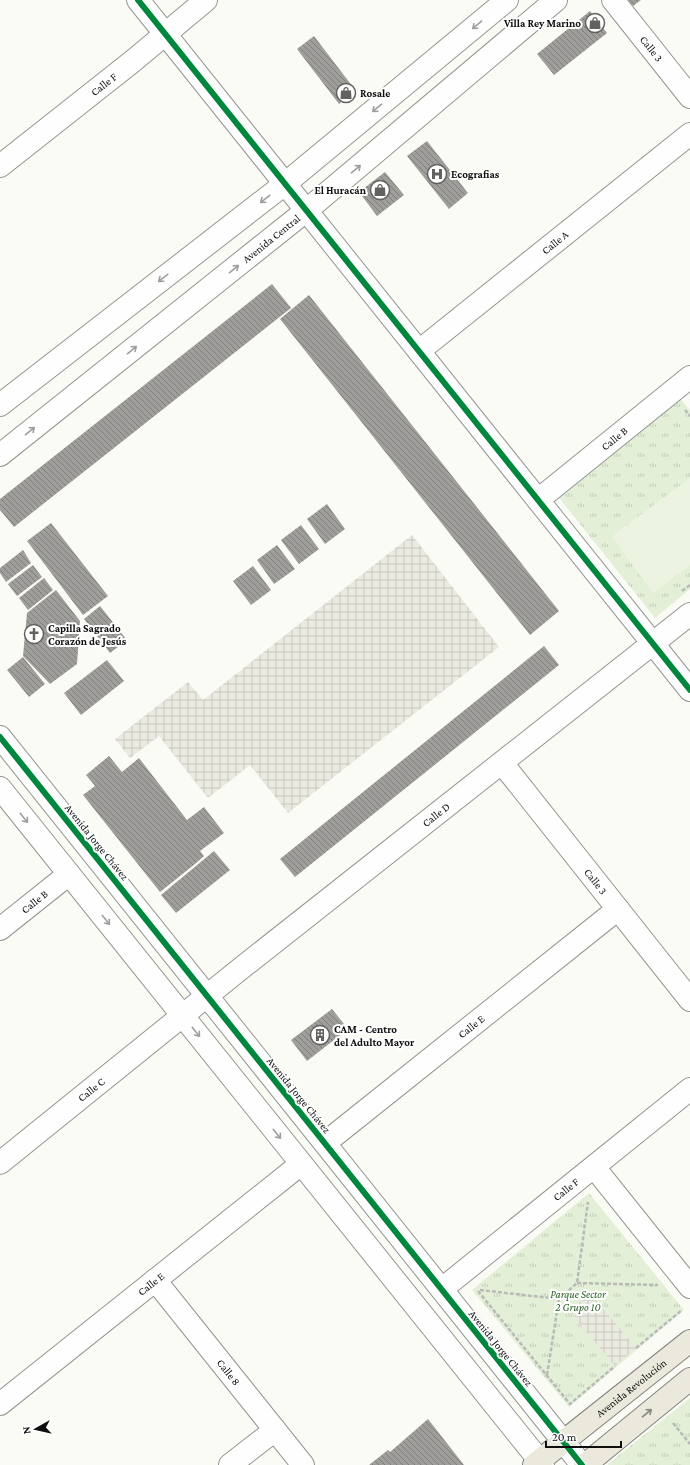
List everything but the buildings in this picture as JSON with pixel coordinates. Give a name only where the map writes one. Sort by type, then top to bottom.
[{"type":"main road","name":"Avenida Revolución","points":[[539,1464],[563,1441],[690,1341]]},
{"type":"main road","points":[[584,1465],[690,1379]]},
{"type":"street","points":[[138,0],[286,183],[690,690]]},
{"type":"street","name":"Calle F","points":[[0,166],[133,61],[206,0]]},
{"type":"street","points":[[0,405],[286,183],[507,0]]},
{"type":"street","name":"Avenida Central","points":[[0,455],[307,210],[556,0]]},
{"type":"street","name":"Calle 3","points":[[613,0],[690,97]]},
{"type":"street","name":"Calle A","points":[[419,351],[690,134]]},
{"type":"street","name":"Calle B","points":[[538,500],[688,384]]},
{"type":"street","name":"Calle D","points":[[182,1015],[690,614]]},
{"type":"street","name":"Avenida Jorge Chávez","points":[[0,737],[563,1441],[584,1465]]},
{"type":"street","name":"Calle 3","points":[[502,763],[690,1000]]},
{"type":"street","points":[[0,788],[539,1464]]},
{"type":"street","name":"Calle B","points":[[0,929],[69,874]]},
{"type":"street","name":"Calle E","points":[[325,1143],[618,909]]},
{"type":"street","name":"Calle C","points":[[0,1163],[182,1015]]},
{"type":"street","name":"Calle F","points":[[442,1290],[690,1089]]},
{"type":"street","name":"Calle E","points":[[2,1397],[301,1164]]},
{"type":"street","points":[[594,1167],[690,1287]]},
{"type":"street","name":"Calle 8","points":[[154,1280],[303,1465]]},
{"type":"street","points":[[230,1465],[275,1430]]},
{"type":"path","points":[[679,594],[690,585]]},
{"type":"path","points":[[547,1376],[559,1299],[577,1283],[589,1196],[583,1201]]},
{"type":"path","points":[[577,1283],[662,1285],[658,1279]]},
{"type":"path","points":[[476,1290],[482,1285]]},
{"type":"path","points":[[476,1290],[559,1299]]},
{"type":"path","points":[[476,1290],[570,1404],[615,1366]]},
{"type":"path","points":[[636,1348],[682,1310],[677,1304]]},
{"type":"path","points":[[669,1418],[690,1444]]},
{"type":"green space","points":[[677,395],[690,410],[690,589],[655,618],[556,494]]},
{"type":"green space","points":[[690,478],[690,565],[653,593],[612,536]]},
{"type":"green space","name":"Parque Sector 2 Grupo 10","points":[[589,1193],[684,1310],[569,1407],[472,1290]]},
{"type":"green space","points":[[690,1398],[690,1465],[608,1464]]},
{"type":"shaded area","points":[[412,535],[499,647],[288,813],[250,765],[208,798],[159,736],[130,758],[115,739],[188,682],[203,700]]},
{"type":"shaded area","points":[[590,1293],[636,1348],[615,1366],[569,1311]]},
{"type":"cycle path","points":[[138,0],[690,690]]},
{"type":"cycle path","points":[[0,737],[582,1465]]},
{"type":"place","name":"Villa Rey Marino","points":[[595,23]]},
{"type":"place","name":"Rosale","points":[[346,93]]},
{"type":"place","name":"Ecografias","points":[[437,174]]},
{"type":"place","name":"El Huracán","points":[[380,190]]},
{"type":"place","name":"Capilla Sagrado Corazón de Jesús","points":[[34,634]]},
{"type":"place","name":"CAM - Centro del Adulto Mayor","points":[[320,1035]]}]
